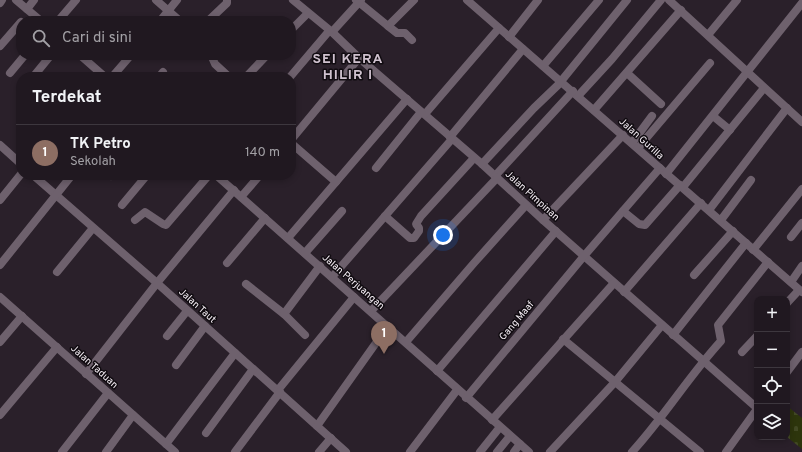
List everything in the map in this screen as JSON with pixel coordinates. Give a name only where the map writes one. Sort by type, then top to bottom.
[{"type":"street","points":[[16,0],[36,16]]},
{"type":"street","points":[[26,16],[34,0]]},
{"type":"street","points":[[62,16],[76,0]]},
{"type":"street","points":[[156,0],[174,16]]},
{"type":"street","points":[[164,16],[177,0]]},
{"type":"street","points":[[213,16],[227,3],[227,0]]},
{"type":"street","name":"Jalan Pimpinan","points":[[293,0],[482,164],[526,205],[754,406]]},
{"type":"street","points":[[388,26],[414,0]]},
{"type":"street","points":[[509,37],[538,0]]},
{"type":"street","points":[[543,66],[599,0]]},
{"type":"street","points":[[482,164],[534,108],[561,82],[627,0]]},
{"type":"street","points":[[372,311],[496,177],[576,94],[608,64],[661,0]]},
{"type":"street","points":[[708,35],[737,0]]},
{"type":"street","points":[[294,72],[358,1],[397,33],[405,33],[412,40]]},
{"type":"street","name":"Jalan Gurilla","points":[[472,1],[509,37],[801,291]]},
{"type":"street","points":[[673,1],[748,73],[802,122]]},
{"type":"street","points":[[666,174],[748,73],[802,3]]},
{"type":"street","points":[[594,110],[681,10]]},
{"type":"street","points":[[296,25],[308,13]]},
{"type":"street","points":[[376,168],[499,28]]},
{"type":"street","points":[[0,46],[16,29]]},
{"type":"street","points":[[332,277],[451,138],[523,49]]},
{"type":"street","points":[[296,134],[359,58]]},
{"type":"street","points":[[10,73],[21,60]]},
{"type":"street","points":[[37,72],[47,60]]},
{"type":"street","points":[[85,60],[97,72]]},
{"type":"street","points":[[116,72],[127,60]]},
{"type":"street","points":[[213,60],[215,64],[224,72]]},
{"type":"street","points":[[251,72],[262,60]]},
{"type":"street","points":[[635,146],[710,63]]},
{"type":"street","points":[[627,72],[662,104]]},
{"type":"street","points":[[623,211],[639,224],[645,225],[730,130],[764,88]]},
{"type":"street","points":[[288,238],[407,99]]},
{"type":"street","points":[[708,210],[787,108]]},
{"type":"street","points":[[635,146],[652,116]]},
{"type":"street","points":[[713,116],[730,130]]},
{"type":"street","points":[[543,220],[623,135]]},
{"type":"street","points":[[0,145],[16,159]]},
{"type":"street","points":[[296,147],[336,182]]},
{"type":"street","points":[[385,216],[410,238],[414,238],[420,231],[416,224],[421,216],[474,158]]},
{"type":"street","name":"Gang Maaf","points":[[466,398],[584,256],[660,168]]},
{"type":"street","points":[[0,200],[16,180]]},
{"type":"street","name":"Jalan Taut","points":[[38,180],[157,283],[346,452]]},
{"type":"street","points":[[0,265],[68,180]]},
{"type":"street","points":[[122,205],[143,180]]},
{"type":"street","points":[[135,220],[145,212],[163,224],[166,224],[205,180]]},
{"type":"street","name":"Jalan Perjuangan","points":[[222,180],[354,297],[372,311],[457,390],[529,452]]},
{"type":"street","points":[[241,197],[256,180]]},
{"type":"street","points":[[721,220],[751,180]]},
{"type":"street","points":[[753,250],[802,189]]},
{"type":"street","points":[[86,374],[157,283],[234,190]]},
{"type":"street","points":[[624,292],[701,203]]},
{"type":"street","points":[[406,342],[526,205]]},
{"type":"street","points":[[305,253],[342,211]]},
{"type":"street","points":[[226,263],[265,218]]},
{"type":"street","points":[[791,237],[802,223]]},
{"type":"street","points":[[57,272],[93,228]]},
{"type":"street","points":[[438,372],[556,231]]},
{"type":"street","points":[[694,275],[733,231]]},
{"type":"street","points":[[673,335],[746,243]]},
{"type":"street","points":[[632,452],[659,419],[702,361],[721,341],[722,337],[718,325],[768,262]]},
{"type":"street","points":[[284,314],[320,266]]},
{"type":"street","points":[[790,282],[802,266]]},
{"type":"street","points":[[492,420],[614,283]]},
{"type":"street","points":[[246,284],[284,314],[305,335]]},
{"type":"street","points":[[790,300],[801,291]]},
{"type":"street","name":"Jalan Taduan","points":[[0,297],[170,449]]},
{"type":"street","points":[[236,452],[279,391],[354,297]]},
{"type":"street","points":[[167,336],[187,311]]},
{"type":"street","points":[[0,342],[22,316]]},
{"type":"street","points":[[550,452],[615,382],[662,325]]},
{"type":"street","points":[[176,365],[205,326]]},
{"type":"street","points":[[317,426],[388,326]]},
{"type":"street","points":[[563,339],[700,452]]},
{"type":"street","points":[[742,352],[754,339]]},
{"type":"street","points":[[0,415],[57,347]]},
{"type":"street","points":[[790,368],[802,352]]},
{"type":"street","points":[[170,449],[234,353]]},
{"type":"street","points":[[206,433],[253,369]]},
{"type":"street","points":[[410,452],[457,390]]},
{"type":"street","points":[[62,452],[108,393]]},
{"type":"street","points":[[726,452],[754,413]]},
{"type":"street","points":[[106,452],[133,415]]},
{"type":"street","points":[[480,452],[500,427]]},
{"type":"street","points":[[497,452],[510,436]]},
{"type":"street","points":[[319,452],[331,438]]},
{"type":"street","points":[[514,452],[520,444]]},
{"type":"green space","points":[[790,408],[802,418],[802,449],[790,439]]},
{"type":"place","name":"TK Petro","points":[[384,354]]},
{"type":"district","name":"SEI KERA HILIR I","points":[[348,68]]}]
